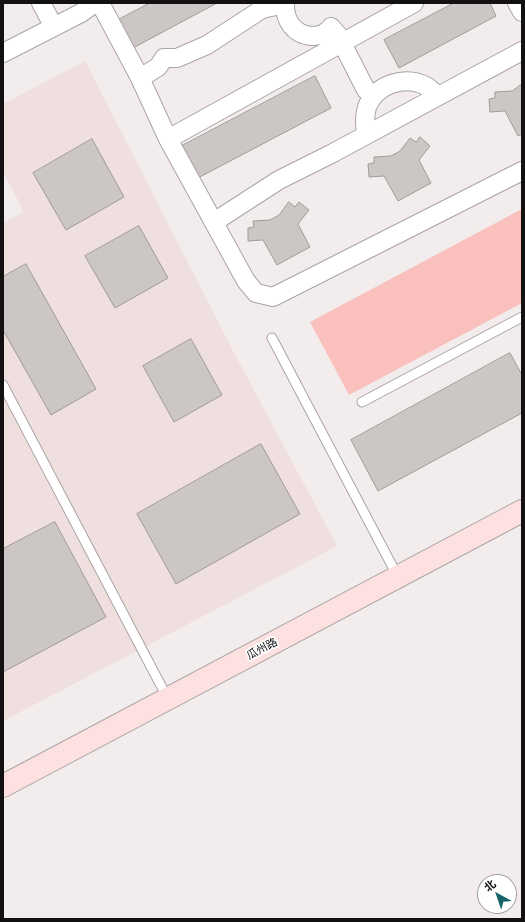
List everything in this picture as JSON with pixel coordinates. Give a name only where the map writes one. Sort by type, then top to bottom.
[{"type":"street","points":[[41,3],[54,27]]},
{"type":"street","points":[[3,53],[54,27],[95,3]]},
{"type":"street","points":[[100,3],[140,78],[168,139],[246,282],[256,293],[273,297],[522,171]]},
{"type":"street","points":[[168,139],[414,3]]},
{"type":"street","points":[[517,3],[522,12]]},
{"type":"street","points":[[140,78],[158,67],[164,58],[176,58],[207,45],[262,9],[285,4],[286,18],[297,32],[305,35],[319,36],[328,31],[331,27],[338,35],[366,90],[375,95]]},
{"type":"street","points":[[214,222],[279,180],[522,51]]},
{"type":"street","points":[[366,135],[364,121],[367,107],[375,95],[386,86],[400,81],[414,82],[427,87],[438,96]]},
{"type":"street","name":"瓜州路","points":[[3,786],[522,511]]},
{"type":"lane","points":[[362,402],[522,317]]},
{"type":"lane","points":[[272,338],[398,577]]},
{"type":"lane","points":[[3,385],[144,649],[168,699]]},
{"type":"shaded area","points":[[85,61],[232,349],[337,546],[3,721],[3,223],[24,212],[3,171],[3,104]]},
{"type":"shaded area","points":[[522,209],[522,303],[349,395],[310,322]]},
{"type":"building","points":[[150,3],[217,3],[133,48],[118,20]]},
{"type":"building","points":[[454,3],[490,3],[496,16],[399,68],[384,40]]},
{"type":"building","points":[[315,76],[331,108],[194,180],[178,148]]},
{"type":"building","points":[[522,84],[522,134],[518,136],[505,111],[490,112],[489,99],[495,98],[495,92],[512,91]]},
{"type":"building","points":[[420,137],[430,146],[419,160],[431,183],[398,201],[384,176],[369,177],[368,164],[374,163],[374,157],[391,156],[400,151],[410,138],[416,142]]},
{"type":"building","points":[[92,139],[124,197],[66,230],[33,173]]},
{"type":"building","points":[[289,202],[295,207],[299,202],[309,210],[298,224],[310,247],[277,265],[263,240],[248,241],[248,228],[254,227],[253,221],[270,220],[279,215]]},
{"type":"building","points":[[139,226],[168,278],[115,308],[85,256]]},
{"type":"building","points":[[26,264],[96,389],[51,415],[3,330],[3,277]]},
{"type":"building","points":[[191,339],[222,395],[174,422],[143,366]]},
{"type":"building","points":[[510,353],[522,375],[522,413],[378,491],[351,440]]},
{"type":"building","points":[[261,444],[300,514],[176,584],[137,514]]},
{"type":"building","points":[[55,522],[106,617],[3,672],[3,549]]}]
